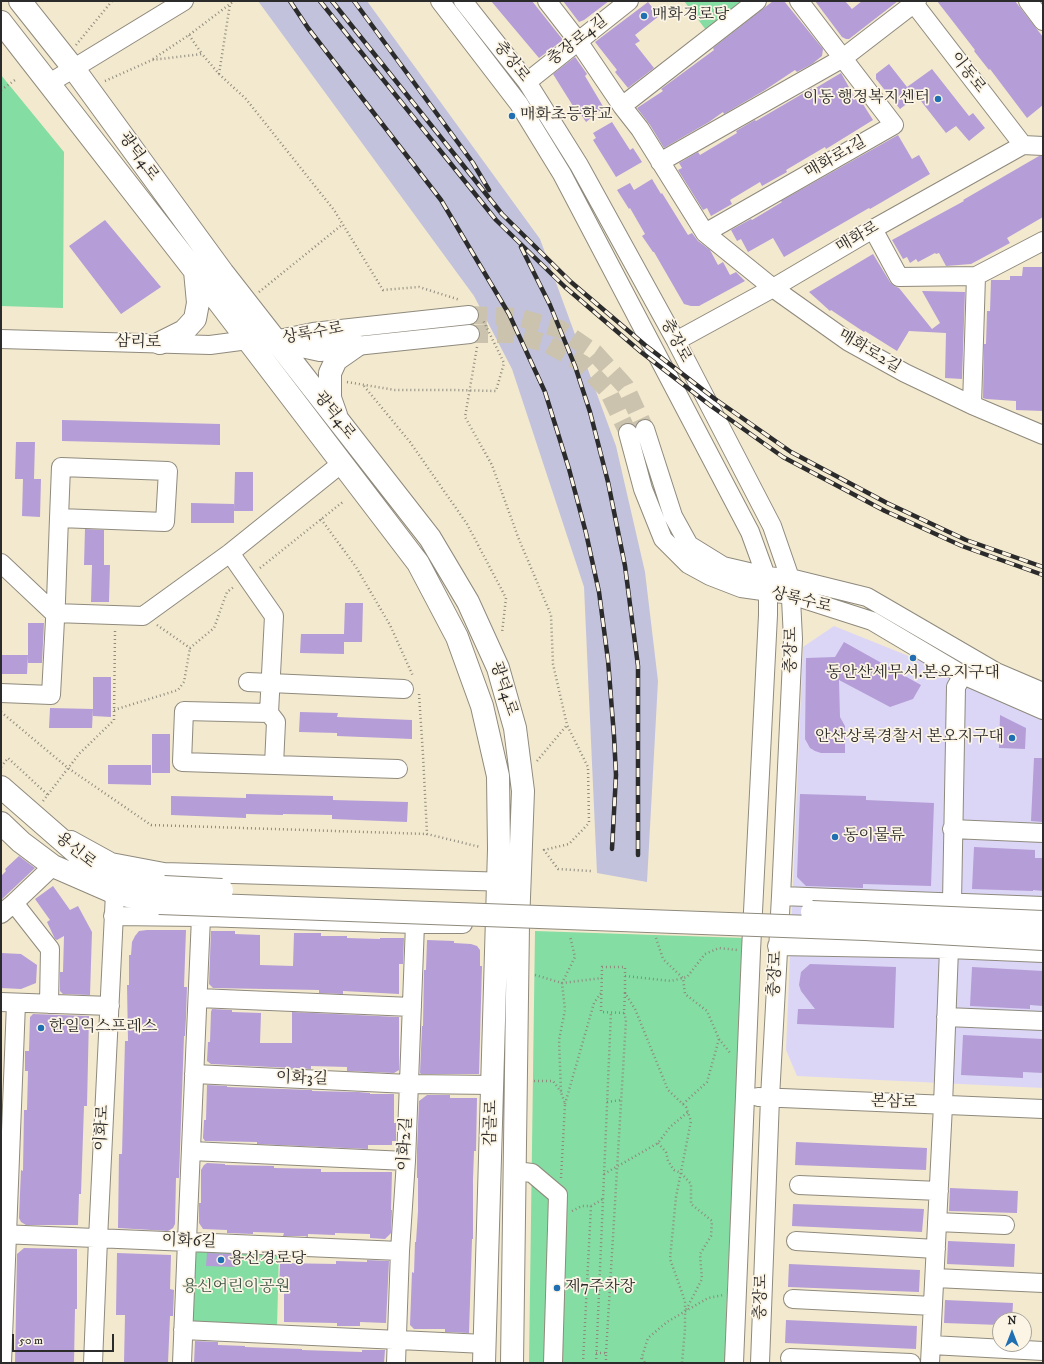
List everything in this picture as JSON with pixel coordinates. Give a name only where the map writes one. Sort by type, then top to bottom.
[{"type":"main road","name":"광덕4로","points":[[20,1],[74,69],[223,273],[274,340],[430,538],[468,602],[498,668],[515,728],[523,791],[519,883]]},
{"type":"main road","name":"광덕4로","points":[[1,22],[195,271],[418,564],[457,637],[482,706],[498,776],[498,882]]},
{"type":"main road","points":[[160,343],[184,331],[195,318],[198,303],[195,271]]},
{"type":"main road","name":"상록수로","points":[[274,340],[320,350],[356,346]]},
{"type":"main road","points":[[338,422],[330,398],[330,373],[336,360],[356,346]]},
{"type":"main road","name":"용신로","points":[[1,787],[95,869],[161,895]]},
{"type":"main road","name":"용신로","points":[[1,823],[21,842],[54,866],[115,893],[161,895]]},
{"type":"main road","name":"감골로","points":[[498,882],[508,924],[515,1171],[512,1363]]},
{"type":"main road","name":"감골로","points":[[484,1353],[493,1086],[508,924],[519,883]]},
{"type":"main road","points":[[161,895],[233,891],[867,914],[1043,922]]},
{"type":"main road","points":[[161,895],[1043,939]]},
{"type":"street","points":[[48,84],[184,1]]},
{"type":"street","name":"충장로","points":[[440,1],[519,104],[562,174],[750,532],[767,584],[768,615],[751,951],[734,1363]]},
{"type":"street","name":"충장로","points":[[463,1],[527,82],[579,165],[676,341],[772,526],[791,587],[793,639],[770,1098],[760,1363]]},
{"type":"street","points":[[547,1],[578,41],[622,106],[640,129],[705,233],[773,288]]},
{"type":"street","name":"충장로4길","points":[[527,82],[629,1]]},
{"type":"street","points":[[622,106],[757,1]]},
{"type":"street","name":"매화로1길","points":[[705,233],[894,125],[799,1]]},
{"type":"street","points":[[1028,1],[1043,21]]},
{"type":"street","points":[[660,162],[843,58],[914,2]]},
{"type":"street","name":"이동로","points":[[914,2],[1023,145]]},
{"type":"street","points":[[1023,145],[1043,146]]},
{"type":"street","name":"매화로","points":[[676,341],[773,288],[873,229],[1023,145]]},
{"type":"street","points":[[873,229],[899,277],[976,276],[1043,241]]},
{"type":"street","points":[[972,405],[976,276]]},
{"type":"street","name":"매화로2길","points":[[773,288],[849,342],[905,374],[972,405],[1043,435]]},
{"type":"street","name":"상록수로","points":[[274,340],[313,332],[475,316]]},
{"type":"street","name":"상록수로","points":[[356,346],[470,334]]},
{"type":"street","name":"삼리로","points":[[1,339],[210,345],[248,340],[274,340]]},
{"type":"street","name":"상록수로","points":[[645,429],[673,516],[689,545],[723,566],[767,584],[867,597],[996,672],[1043,692]]},
{"type":"street","name":"상록수로","points":[[628,433],[643,489],[663,539],[688,564],[710,576],[741,588],[767,584]]},
{"type":"street","points":[[1,563],[54,613],[143,616],[230,553],[342,463]]},
{"type":"street","points":[[1,693],[51,695],[61,467],[168,471],[166,522],[59,518]]},
{"type":"street","points":[[230,553],[274,616],[269,713],[276,722],[274,765]]},
{"type":"street","name":"상록수로","points":[[791,587],[872,621],[963,675],[1043,710]]},
{"type":"street","points":[[952,902],[952,828],[956,687],[963,675]]},
{"type":"street","points":[[248,682],[413,687]]},
{"type":"street","points":[[269,713],[184,711],[182,762],[398,769]]},
{"type":"street","points":[[47,828],[111,862],[164,872],[519,883]]},
{"type":"street","points":[[952,828],[1043,833]]},
{"type":"street","points":[[49,1004],[50,949],[8,909],[54,866]]},
{"type":"street","name":"이화로","points":[[93,1363],[115,893]]},
{"type":"street","points":[[781,896],[1043,906]]},
{"type":"street","points":[[114,916],[201,917],[415,924],[508,924]]},
{"type":"street","points":[[182,1363],[201,917]]},
{"type":"street","name":"이화2길","points":[[396,1363],[400,1250],[406,1161],[415,924]]},
{"type":"street","points":[[777,946],[949,949],[1043,954]]},
{"type":"street","points":[[930,1363],[949,949]]},
{"type":"street","points":[[198,998],[412,1007]]},
{"type":"street","points":[[2,1363],[9,1003],[110,1006]]},
{"type":"street","points":[[946,1017],[1043,1021]]},
{"type":"street","name":"이화3길","points":[[194,1074],[409,1084],[493,1086]]},
{"type":"street","name":"본삼로","points":[[745,1097],[1043,1108]]},
{"type":"street","points":[[191,1151],[406,1161]]},
{"type":"street","points":[[515,1171],[532,1172],[558,1195],[553,1363]]},
{"type":"street","points":[[799,1185],[939,1191]]},
{"type":"street","points":[[937,1222],[1005,1224]]},
{"type":"street","name":"이화6길","points":[[4,1234],[98,1239],[187,1241],[400,1250]]},
{"type":"street","points":[[796,1241],[936,1249]]},
{"type":"street","points":[[935,1278],[1043,1283]]},
{"type":"street","points":[[793,1299],[933,1306]]},
{"type":"street","points":[[183,1330],[397,1340],[484,1353]]},
{"type":"street","points":[[931,1345],[1043,1351]]},
{"type":"street","points":[[790,1358],[911,1363]]},
{"type":"path","points":[[74,47],[112,1]]},
{"type":"path","points":[[100,83],[152,60],[189,35],[234,1]]},
{"type":"path","points":[[219,74],[230,4]]},
{"type":"path","points":[[189,35],[202,54],[219,74],[246,99],[334,210],[383,290],[419,287],[461,300]]},
{"type":"path","points":[[152,60],[202,54]]},
{"type":"path","points":[[1,90],[15,80]]},
{"type":"path","points":[[259,293],[342,224]]},
{"type":"path","points":[[344,382],[395,390],[496,391],[504,363],[475,316]]},
{"type":"path","points":[[363,385],[410,442],[467,524],[506,598],[502,633]]},
{"type":"path","points":[[469,391],[465,417],[492,465],[518,537],[551,615],[553,664],[567,725],[588,767],[589,823],[569,844],[544,850],[558,869],[591,871]]},
{"type":"path","points":[[114,710],[178,690],[184,682],[190,648],[214,628],[227,592],[247,578],[344,501]]},
{"type":"path","points":[[321,519],[356,567],[390,625],[413,687],[424,756],[427,834]]},
{"type":"path","points":[[43,801],[79,754],[114,720],[115,623]]},
{"type":"path","points":[[151,624],[158,624],[190,648]]},
{"type":"path","points":[[1,712],[68,768],[151,825],[427,834],[480,847]]},
{"type":"path","points":[[537,761],[567,725]]},
{"type":"path","points":[[1,767],[8,758],[48,795]]},
{"type":"path","points":[[561,1092],[559,1040],[565,1010],[562,983],[575,957],[570,936]]},
{"type":"path","points":[[656,938],[663,959],[683,978],[685,994],[707,1011],[719,1039],[739,1063],[746,1063]]},
{"type":"path","points":[[625,976],[671,981],[687,977],[705,954],[719,948],[751,951]]},
{"type":"path","points":[[606,1363],[626,1020],[624,1013],[626,967],[602,967],[601,1012],[624,1013]]},
{"type":"path","points":[[535,975],[562,983],[602,978]]},
{"type":"path","points":[[561,1184],[566,1104],[594,1003],[601,992]]},
{"type":"path","points":[[625,993],[634,1009],[668,1090],[686,1107],[690,1121],[676,1197],[670,1259],[685,1301],[685,1329],[682,1363]]},
{"type":"path","points":[[596,1363],[611,1012]]},
{"type":"path","points":[[683,1104],[708,1082],[719,1039]]},
{"type":"path","points":[[534,1081],[553,1081],[561,1092],[566,1104]]},
{"type":"path","points":[[607,1102],[621,1100]]},
{"type":"path","points":[[604,1174],[658,1143],[670,1127],[688,1112]]},
{"type":"path","points":[[658,1143],[666,1152],[668,1161],[674,1170],[681,1173],[691,1184],[691,1204],[712,1221],[712,1236],[700,1254],[702,1279],[685,1311]]},
{"type":"path","points":[[570,1205],[570,1213],[582,1206],[591,1206],[603,1199]]},
{"type":"path","points":[[583,1363],[591,1206]]},
{"type":"path","points":[[640,1363],[648,1338],[667,1322],[708,1298],[727,1294],[737,1295]]},
{"type":"path","points":[[596,1354],[606,1353]]},
{"type":"path","points":[[642,1357],[645,1363]]},
{"type":"shaded area","points":[[258,1],[367,1],[540,239],[616,446],[645,572],[658,681],[647,882],[597,873],[584,587],[512,369],[474,296]]},
{"type":"shaded area","points":[[834,626],[1043,710],[1043,1088],[797,1076],[786,1050],[803,647]]},
{"type":"green space","points":[[684,1],[753,1],[709,34]]},
{"type":"green space","points":[[1,75],[64,152],[63,308],[1,306]]},
{"type":"green space","points":[[535,931],[745,938],[727,1294],[725,1363],[529,1363]]},
{"type":"green space","name":"용신어린이공원","points":[[200,1249],[279,1251],[277,1327],[198,1325],[193,1320],[195,1254]]},
{"type":"building","points":[[491,1],[532,1],[563,40],[539,58]]},
{"type":"building","points":[[563,1],[609,1],[584,20],[579,22]]},
{"type":"building","points":[[773,1],[784,1],[823,49],[822,56],[812,64],[797,72],[795,70],[765,90],[724,114],[723,112],[709,122],[664,148],[650,125],[637,108],[663,91],[661,89],[714,50],[713,48]]},
{"type":"building","points":[[815,1],[845,1],[852,9],[862,1],[898,1],[849,39],[846,39],[842,37]]},
{"type":"building","points":[[937,1],[1015,1],[1043,37],[1043,105],[1027,118]]},
{"type":"building","points":[[648,2],[659,16],[635,35],[640,41],[635,44],[654,68],[628,88],[615,72],[617,70],[595,42]]},
{"type":"building","points":[[575,57],[587,74],[585,76],[604,108],[586,122],[580,113],[578,114],[553,74]]},
{"type":"building","name":"이동 행정복지센터","points":[[889,64],[907,87],[932,69],[969,116],[973,113],[985,128],[969,141],[956,126],[946,133],[917,96],[900,109],[876,79],[876,74]]},
{"type":"building","points":[[841,73],[858,103],[861,101],[873,120],[826,149],[825,147],[786,170],[787,172],[762,186],[760,182],[730,200],[732,204],[711,216],[707,208],[703,210],[678,170],[682,168],[679,163],[698,152],[700,155],[737,133],[736,131],[753,121],[756,121]]},
{"type":"building","points":[[612,122],[630,150],[633,148],[642,162],[616,177],[593,140],[596,138],[593,133]]},
{"type":"building","points":[[898,135],[912,159],[919,155],[930,174],[784,257],[773,238],[748,252],[741,239],[737,241],[731,230],[751,219],[752,220],[782,202],[781,201]]},
{"type":"building","points":[[1039,156],[1043,156],[1043,217],[1007,238],[1010,243],[971,264],[946,266],[939,253],[935,253],[918,262],[916,259],[910,263],[907,257],[903,259],[892,240],[964,201],[963,200]]},
{"type":"building","points":[[652,179],[688,235],[692,233],[698,241],[710,250],[718,265],[723,262],[730,275],[736,272],[745,281],[699,306],[684,304],[654,252],[642,236],[645,234],[630,208],[629,209],[617,190],[630,183],[634,190]]},
{"type":"building","points":[[105,220],[161,287],[121,314],[69,246]]},
{"type":"building","points":[[873,254],[890,282],[899,288],[932,329],[940,323],[922,291],[965,292],[962,379],[945,378],[946,333],[909,331],[897,351],[865,331],[864,332],[831,310],[830,311],[809,292]]},
{"type":"building","points":[[1023,267],[1043,267],[1043,411],[1016,410],[1016,401],[983,398],[984,344],[986,344],[987,311],[990,311],[991,280],[1010,280],[1010,276],[1022,276]]},
{"type":"building","points":[[62,420],[220,424],[220,445],[62,441]]},
{"type":"building","points":[[16,442],[35,442],[34,479],[41,479],[40,517],[22,516],[23,479],[15,479]]},
{"type":"building","points":[[235,472],[253,472],[253,511],[234,511]]},
{"type":"building","points":[[191,503],[234,504],[234,523],[191,523]]},
{"type":"building","points":[[85,529],[104,530],[104,565],[110,565],[109,602],[91,602],[92,565],[84,565]]},
{"type":"building","points":[[345,603],[363,603],[362,642],[344,642],[344,654],[300,653],[301,634],[344,634]]},
{"type":"building","points":[[28,623],[44,623],[42,663],[28,663]]},
{"type":"building","points":[[844,642],[921,685],[913,699],[890,707],[839,680],[840,717],[845,726],[845,753],[821,753],[810,748],[805,739],[806,658],[835,657]]},
{"type":"building","points":[[1,655],[28,655],[27,674],[1,674]]},
{"type":"building","points":[[93,677],[111,677],[111,717],[93,716]]},
{"type":"building","points":[[50,708],[93,709],[92,728],[49,728]]},
{"type":"building","points":[[300,712],[338,713],[337,717],[412,720],[412,739],[337,736],[337,733],[299,732]]},
{"type":"building","name":"안산상록경찰서 본오지구대","points":[[1000,715],[1026,728],[1025,749],[999,748]]},
{"type":"building","points":[[152,734],[170,734],[170,773],[152,773]]},
{"type":"building","points":[[1034,758],[1043,758],[1043,822],[1031,821]]},
{"type":"building","points":[[108,765],[151,765],[151,785],[108,784]]},
{"type":"building","points":[[246,794],[333,796],[333,800],[408,802],[407,822],[332,819],[332,815],[246,814],[246,818],[171,815],[171,796],[246,798]]},
{"type":"building","points":[[800,794],[866,796],[866,800],[934,803],[931,886],[863,884],[863,888],[806,886],[797,877]]},
{"type":"building","points":[[974,847],[1035,850],[1035,858],[1043,858],[1043,891],[972,889]]},
{"type":"building","points":[[19,856],[35,868],[1,900],[1,876],[6,871],[5,869]]},
{"type":"building","points":[[53,886],[70,910],[78,906],[92,932],[90,995],[63,994],[60,991],[60,972],[63,972],[64,936],[57,940],[55,939],[47,922],[50,920],[35,899]]},
{"type":"building","points":[[186,930],[184,987],[187,987],[179,1178],[176,1178],[175,1224],[173,1228],[168,1231],[118,1228],[119,1154],[122,1154],[125,1041],[128,1041],[127,985],[129,985],[129,955],[131,955],[132,942],[135,936],[139,931]]},
{"type":"building","points":[[211,931],[235,931],[235,934],[260,935],[260,965],[293,966],[294,933],[321,933],[321,936],[347,936],[347,938],[404,938],[403,964],[399,964],[399,994],[343,991],[343,994],[319,993],[319,990],[213,988],[209,984]]},
{"type":"building","points":[[427,940],[454,941],[454,943],[471,944],[477,946],[480,950],[480,966],[482,966],[479,1074],[420,1073],[424,970],[426,970]]},
{"type":"building","points":[[1,953],[21,954],[37,965],[36,983],[21,989],[1,988]]},
{"type":"building","points":[[810,964],[896,967],[894,1028],[797,1024],[798,1009],[815,1009],[801,991],[799,985],[801,972]]},
{"type":"building","points":[[972,967],[1043,971],[1043,1006],[1030,1005],[1030,1009],[970,1006]]},
{"type":"building","points":[[212,1009],[232,1010],[232,1012],[261,1013],[260,1043],[292,1043],[292,1012],[399,1017],[399,1070],[394,1073],[347,1071],[347,1067],[311,1066],[311,1069],[211,1064],[207,1061]]},
{"type":"building","points":[[33,1014],[89,1016],[87,1106],[84,1106],[81,1194],[79,1194],[78,1225],[26,1225],[21,1222],[19,1218],[21,1170],[23,1171],[24,1110],[27,1110],[28,1071],[25,1071],[25,1051],[29,1051],[30,1017]]},
{"type":"building","points":[[963,1035],[1043,1039],[1043,1073],[1023,1072],[1023,1078],[961,1075]]},
{"type":"building","points":[[207,1085],[394,1094],[394,1123],[396,1123],[396,1141],[392,1141],[392,1145],[368,1145],[368,1149],[257,1144],[257,1142],[205,1141],[203,1138],[204,1120],[206,1120]]},
{"type":"building","points":[[427,1095],[450,1095],[450,1098],[477,1098],[476,1151],[474,1151],[473,1180],[473,1239],[469,1333],[445,1332],[445,1329],[414,1329],[410,1325],[412,1272],[414,1273],[418,1211],[417,1149],[419,1101]]},
{"type":"building","points":[[796,1142],[927,1148],[926,1170],[795,1165]]},
{"type":"building","points":[[207,1163],[274,1166],[274,1168],[321,1169],[321,1172],[392,1172],[391,1233],[385,1239],[370,1238],[370,1234],[308,1234],[308,1237],[283,1236],[284,1233],[227,1233],[227,1230],[203,1229],[199,1223],[199,1203],[201,1203],[201,1170]]},
{"type":"building","points":[[950,1188],[1018,1191],[1017,1213],[949,1211]]},
{"type":"building","points":[[793,1204],[924,1209],[922,1232],[792,1226]]},
{"type":"building","points":[[948,1241],[1015,1244],[1014,1267],[947,1264]]},
{"type":"building","points":[[24,1248],[77,1249],[77,1309],[75,1309],[74,1363],[15,1363],[17,1254]]},
{"type":"building","points":[[117,1253],[171,1255],[170,1289],[174,1290],[173,1316],[170,1316],[168,1363],[124,1363],[125,1315],[116,1315]]},
{"type":"building","name":"용신경로당","points":[[207,1253],[235,1254],[235,1267],[206,1266]]},
{"type":"building","points":[[367,1260],[389,1261],[386,1323],[360,1322],[360,1326],[337,1326],[337,1323],[284,1322],[284,1288],[279,1288],[280,1263],[336,1264],[336,1261],[367,1262]]},
{"type":"building","points":[[789,1264],[920,1270],[919,1292],[788,1287]]},
{"type":"building","points":[[945,1300],[1013,1303],[1012,1312],[992,1312],[992,1325],[944,1323]]},
{"type":"building","points":[[786,1320],[917,1326],[916,1349],[785,1343]]},
{"type":"building","points":[[195,1341],[218,1342],[218,1345],[302,1350],[362,1352],[362,1350],[385,1350],[384,1363],[194,1363]]},
{"type":"tunnel","points":[[469,315],[518,317],[560,329],[595,353],[625,386],[645,429]]},
{"type":"tunnel","points":[[470,334],[512,334],[548,344],[583,364],[608,391],[628,433]]},
{"type":"railway","points":[[290,1],[308,28],[441,200],[509,314],[545,392],[569,469],[586,533],[599,592],[608,660],[616,775],[612,849]]},
{"type":"railway","points":[[320,1],[496,220],[565,287],[641,352],[711,406],[783,457],[885,511],[962,546],[1043,575]]},
{"type":"railway","points":[[332,1],[502,214],[571,282],[645,345],[715,399],[791,452],[887,503],[966,540],[1043,567]]},
{"type":"railway","points":[[354,1],[473,163],[489,190]]},
{"type":"railway","points":[[521,247],[550,305],[575,366],[590,412],[608,482],[625,566],[638,666],[638,855]]},
{"type":"place","name":"매화경로당","points":[[644,16]]},
{"type":"place","name":"이동 행정복지센터","points":[[938,99]]},
{"type":"place","name":"매화초등학교","points":[[512,116]]},
{"type":"place","name":"동안산세무서.본오지구대","points":[[913,658]]},
{"type":"place","name":"안산상록경찰서 본오지구대","points":[[1012,738]]},
{"type":"place","name":"동이물류","points":[[835,837]]},
{"type":"place","name":"한일익스프레스","points":[[41,1028]]},
{"type":"place","name":"용신경로당","points":[[221,1260]]},
{"type":"place","name":"제7주차장","points":[[557,1288]]}]
